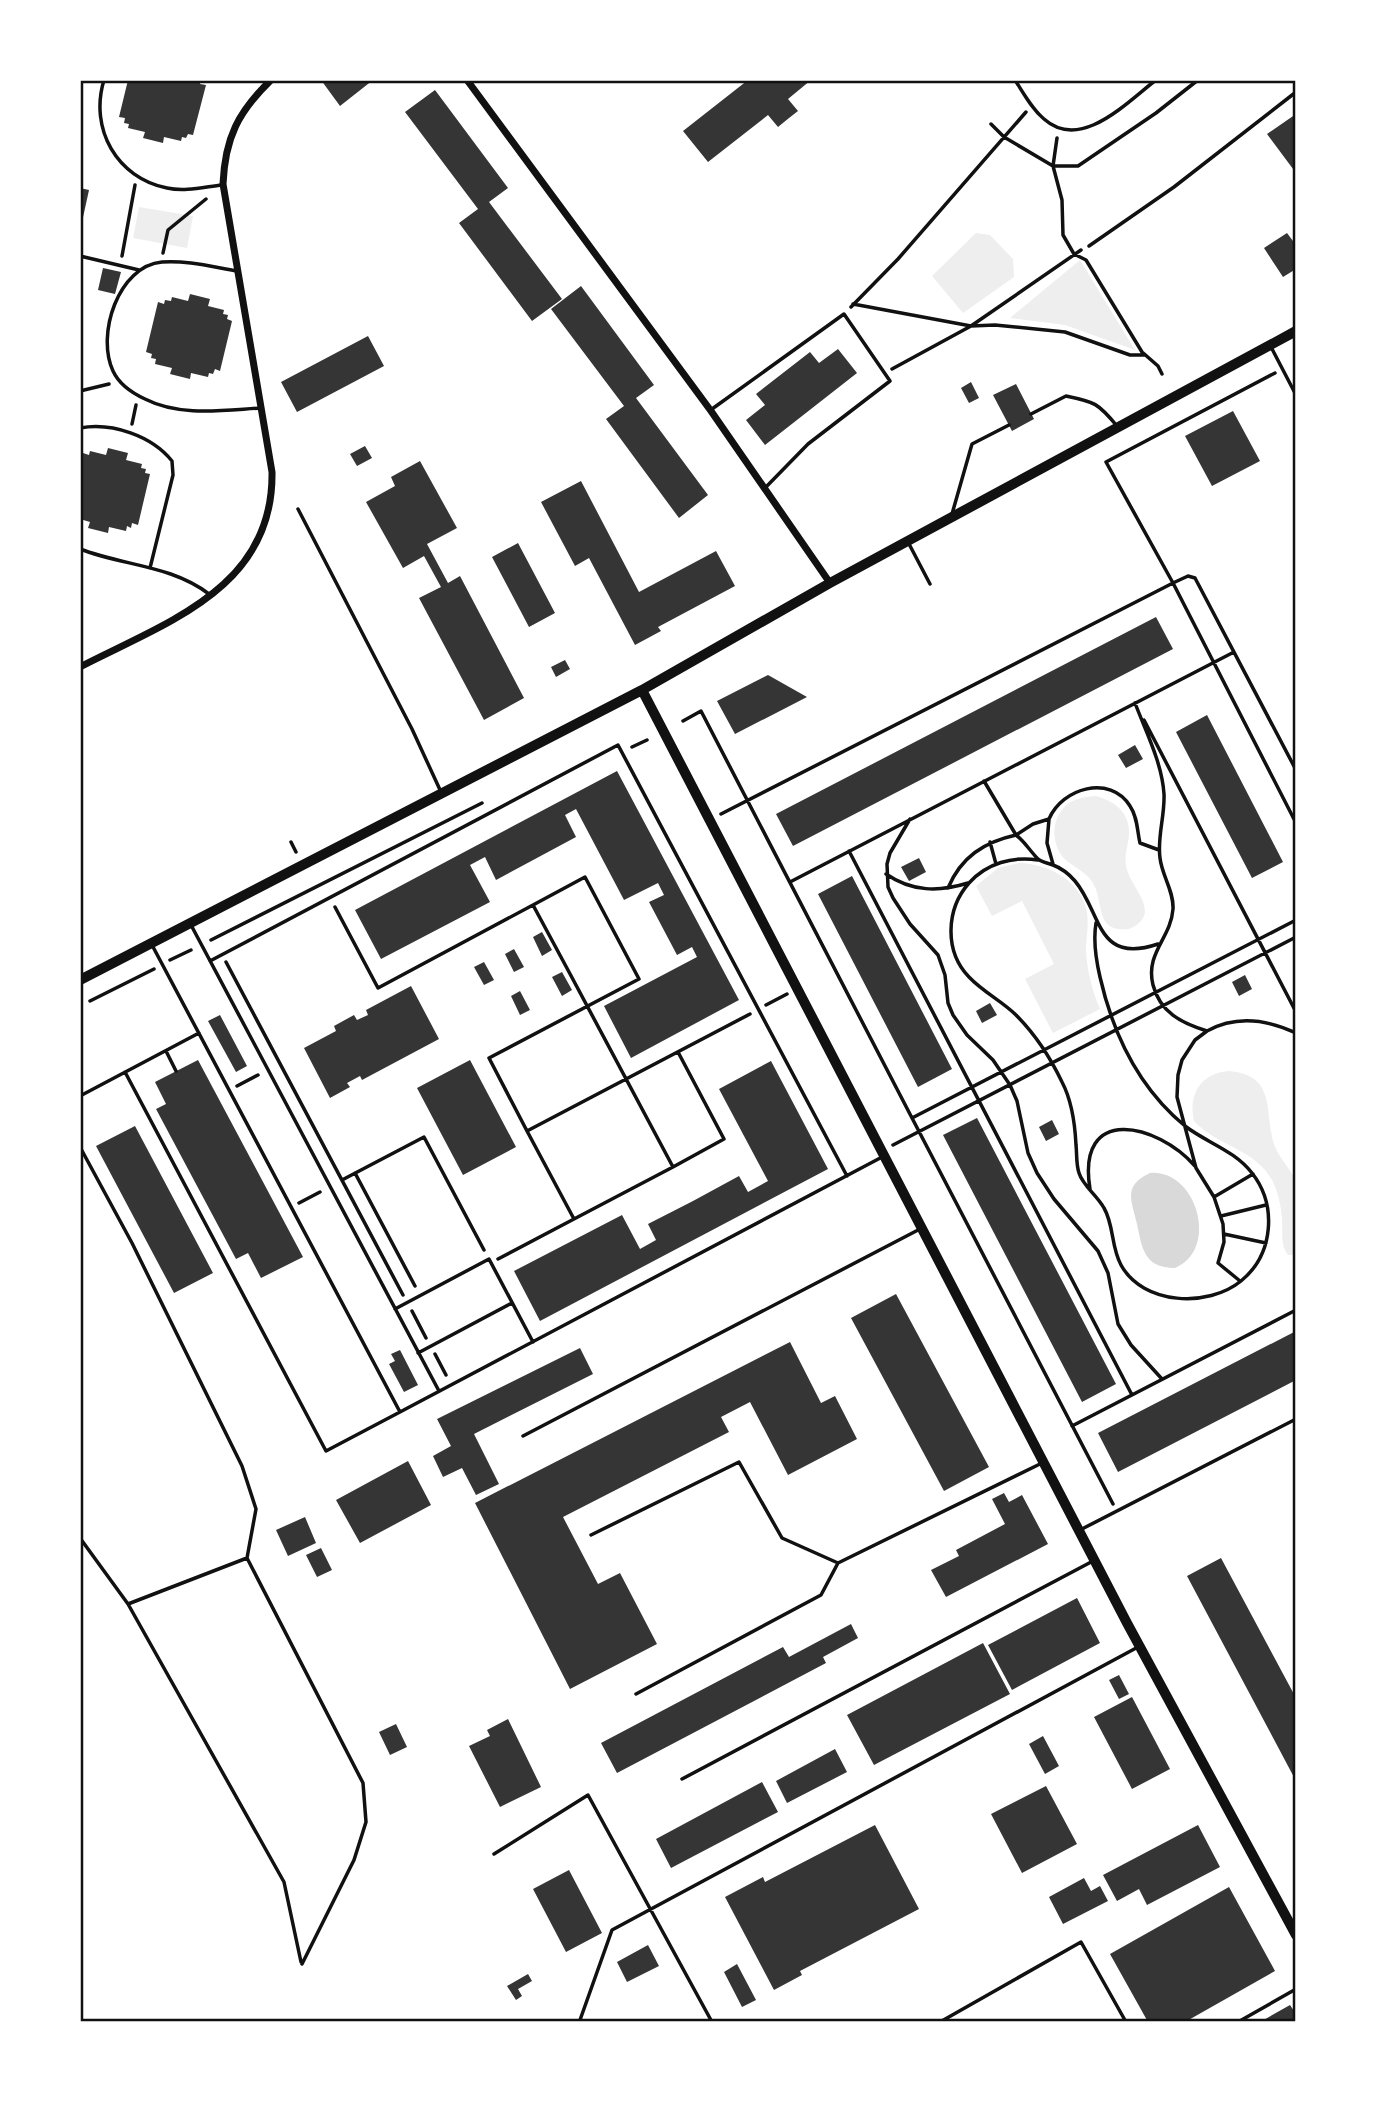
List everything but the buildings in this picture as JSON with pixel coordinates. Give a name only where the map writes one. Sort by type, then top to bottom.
[{"type":"street","points":[[467,80],[710,411],[830,583]]},
{"type":"street","points":[[80,667],[225,586],[257,544],[270,509],[272,472],[223,184],[225,157],[232,133],[248,104],[265,82]]},
{"type":"street","points":[[80,980],[642,690],[830,583],[1296,331]]},
{"type":"street","points":[[642,690],[1139,1646],[1295,1934]]},
{"type":"lane","points":[[104,80],[99,112],[103,133],[112,153],[127,170],[146,182],[169,189],[194,189],[223,184]]},
{"type":"lane","points":[[1015,80],[1045,120],[1059,129],[1078,132],[1099,123],[1156,80]]},
{"type":"lane","points":[[1089,246],[1174,187],[1296,92]]},
{"type":"lane","points":[[80,256],[139,270]]},
{"type":"lane","points":[[237,271],[161,262],[139,270],[126,285],[112,312],[108,352],[112,370],[119,381],[138,396],[168,407],[191,411],[262,408]]},
{"type":"lane","points":[[710,411],[844,314],[890,381],[808,444],[764,488]]},
{"type":"lane","points":[[1270,345],[1296,395]]},
{"type":"lane","points":[[1031,414],[1066,396],[1091,401],[1102,407],[1118,427]]},
{"type":"lane","points":[[951,517],[972,444],[1009,425]]},
{"type":"lane","points":[[80,428],[103,427],[130,433],[167,454],[174,468],[150,568]]},
{"type":"lane","points":[[298,509],[412,729],[442,793]]},
{"type":"lane","points":[[908,541],[930,584]]},
{"type":"lane","points":[[80,549],[188,579],[211,596]]},
{"type":"lane","points":[[210,961],[618,745],[847,1175]]},
{"type":"lane","points":[[190,923],[439,1391]]},
{"type":"lane","points":[[151,943],[400,1412]]},
{"type":"lane","points":[[80,1096],[199,1034]]},
{"type":"lane","points":[[166,1051],[176,1071]]},
{"type":"lane","points":[[125,1072],[327,1451],[883,1154]]},
{"type":"lane","points":[[80,1147],[132,1243],[242,1466],[256,1509],[247,1558],[363,1783],[366,1822],[354,1860],[302,1964],[284,1882],[128,1604],[80,1538]]},
{"type":"lane","points":[[523,1436],[922,1228]]},
{"type":"lane","points":[[395,1309],[490,1261],[533,1342]]},
{"type":"lane","points":[[418,1353],[512,1303]]},
{"type":"lane","points":[[1079,1531],[1296,1419]]},
{"type":"lane","points":[[591,1535],[739,1462],[782,1538],[838,1563]]},
{"type":"lane","points":[[636,1694],[821,1595],[838,1563],[1044,1462]]},
{"type":"lane","points":[[128,1604],[247,1558]]},
{"type":"lane","points":[[681,1779],[1094,1560]]},
{"type":"lane","points":[[580,2020],[612,1930],[1139,1646]]},
{"type":"lane","points":[[494,1854],[588,1795],[712,2021]]},
{"type":"lane","points":[[940,2021],[1081,1942],[1126,2021]]},
{"type":"lane","points":[[1238,2021],[1296,1989]]},
{"type":"path","points":[[844,314],[898,259],[1032,105]]},
{"type":"path","points":[[120,265],[137,176]]},
{"type":"path","points":[[161,262],[168,230],[223,184]]},
{"type":"path","points":[[884,374],[971,326],[1073,254],[1089,246]]},
{"type":"path","points":[[853,304],[971,326],[995,325],[1065,332],[1130,355],[1145,355]]},
{"type":"path","points":[[1282,369],[1106,462],[1173,583],[1296,823]]},
{"type":"path","points":[[80,391],[119,381]]},
{"type":"path","points":[[130,433],[138,396]]},
{"type":"path","points":[[709,820],[1188,576],[1195,578],[1296,771]]},
{"type":"path","points":[[790,882],[1234,652]]},
{"type":"path","points":[[1135,703],[1163,784],[1164,803],[1159,849],[1173,906],[1168,929],[1159,944],[1152,965],[1152,975],[1162,1006],[1178,1020],[1207,1031]]},
{"type":"path","points":[[1135,703],[1296,1012]]},
{"type":"path","points":[[683,721],[701,711],[1117,1511]]},
{"type":"path","points":[[984,781],[1016,835],[1030,847],[1038,860]]},
{"type":"path","points":[[1053,865],[1047,843],[1049,819],[1057,804],[1066,796],[1087,788],[1113,792],[1129,803],[1141,844],[1159,849]]},
{"type":"path","points":[[90,1001],[483,802]]},
{"type":"path","points":[[911,819],[890,853],[886,874],[888,887],[910,924],[941,960],[946,996],[953,1015],[1010,1085],[1017,1101],[1025,1144],[1037,1173],[1054,1199],[1098,1251],[1108,1273],[1118,1324],[1132,1345],[1162,1379]]},
{"type":"path","points":[[948,888],[956,872],[969,857],[990,842],[1016,835],[1033,824],[1049,819]]},
{"type":"path","points":[[990,842],[996,864]]},
{"type":"path","points":[[849,851],[1132,1395]]},
{"type":"path","points":[[1096,923],[1098,965],[1111,1015],[1124,1050],[1166,1108],[1185,1125],[1233,1155],[1253,1174],[1266,1205],[1269,1222],[1266,1243],[1254,1267],[1241,1281],[1218,1294],[1191,1298],[1161,1295],[1146,1290],[1121,1266],[1110,1220],[1078,1172],[1070,1100],[1065,1087],[1043,1050],[1015,1013],[970,978],[957,958],[950,931],[951,920],[961,894],[979,874],[996,864],[1017,859],[1038,860],[1064,871],[1078,885],[1104,935],[1122,946],[1140,948],[1159,944]]},
{"type":"path","points":[[886,874],[911,887],[931,890],[969,883]]},
{"type":"path","points":[[323,883],[378,988],[585,877],[639,979],[489,1058],[574,1219]]},
{"type":"path","points":[[534,905],[673,1167]]},
{"type":"path","points":[[912,1118],[1296,920]]},
{"type":"path","points":[[883,1154],[919,1132],[1296,937]]},
{"type":"path","points":[[214,938],[451,1385]]},
{"type":"path","points":[[527,1131],[797,989]]},
{"type":"path","points":[[1196,1168],[1177,1097],[1178,1074],[1187,1050],[1207,1031],[1232,1021],[1252,1020],[1296,1033]]},
{"type":"path","points":[[342,1180],[424,1137],[490,1261],[724,1139],[678,1052]]},
{"type":"path","points":[[229,1090],[268,1069]]},
{"type":"path","points":[[1090,1189],[1088,1166],[1093,1146],[1115,1129],[1131,1128],[1151,1134],[1176,1148],[1196,1168],[1214,1196],[1224,1234],[1223,1251],[1218,1264],[1241,1281]]},
{"type":"path","points":[[355,1173],[420,1296]]},
{"type":"path","points":[[1214,1196],[1253,1174]]},
{"type":"path","points":[[291,1207],[330,1187]]},
{"type":"path","points":[[1221,1216],[1266,1205]]},
{"type":"path","points":[[1224,1234],[1266,1243]]},
{"type":"path","points":[[1072,1426],[1296,1310]]},
{"type":"shaded area","points":[[139,207],[193,216],[187,248],[133,238]]},
{"type":"shaded area","points":[[976,233],[990,235],[1013,259],[1014,277],[963,313],[932,276]]},
{"type":"shaded area","points":[[1080,260],[1135,350],[1065,325],[1010,318]]},
{"type":"shaded area","points":[[1095,796],[1119,808],[1129,826],[1126,865],[1145,908],[1139,923],[1129,929],[1117,929],[1105,921],[1091,880],[1062,856],[1056,843],[1056,821],[1063,808],[1075,800]]},
{"type":"shaded area","points":[[1019,863],[1042,867],[1062,876],[1078,892],[1087,913],[1087,966],[1100,1009],[1053,1033],[1025,979],[1054,964],[1022,901],[992,916],[976,886],[998,868]]},
{"type":"shaded area","points":[[1229,1071],[1244,1074],[1261,1086],[1268,1106],[1273,1141],[1295,1179],[1295,1255],[1288,1255],[1284,1247],[1279,1199],[1265,1170],[1246,1154],[1213,1136],[1194,1121],[1193,1102],[1199,1087],[1211,1076]]},
{"type":"shaded area","points":[[1150,1173],[1166,1175],[1180,1184],[1197,1212],[1197,1245],[1189,1259],[1175,1268],[1165,1267],[1151,1260],[1141,1241],[1131,1195],[1135,1183]]}]
